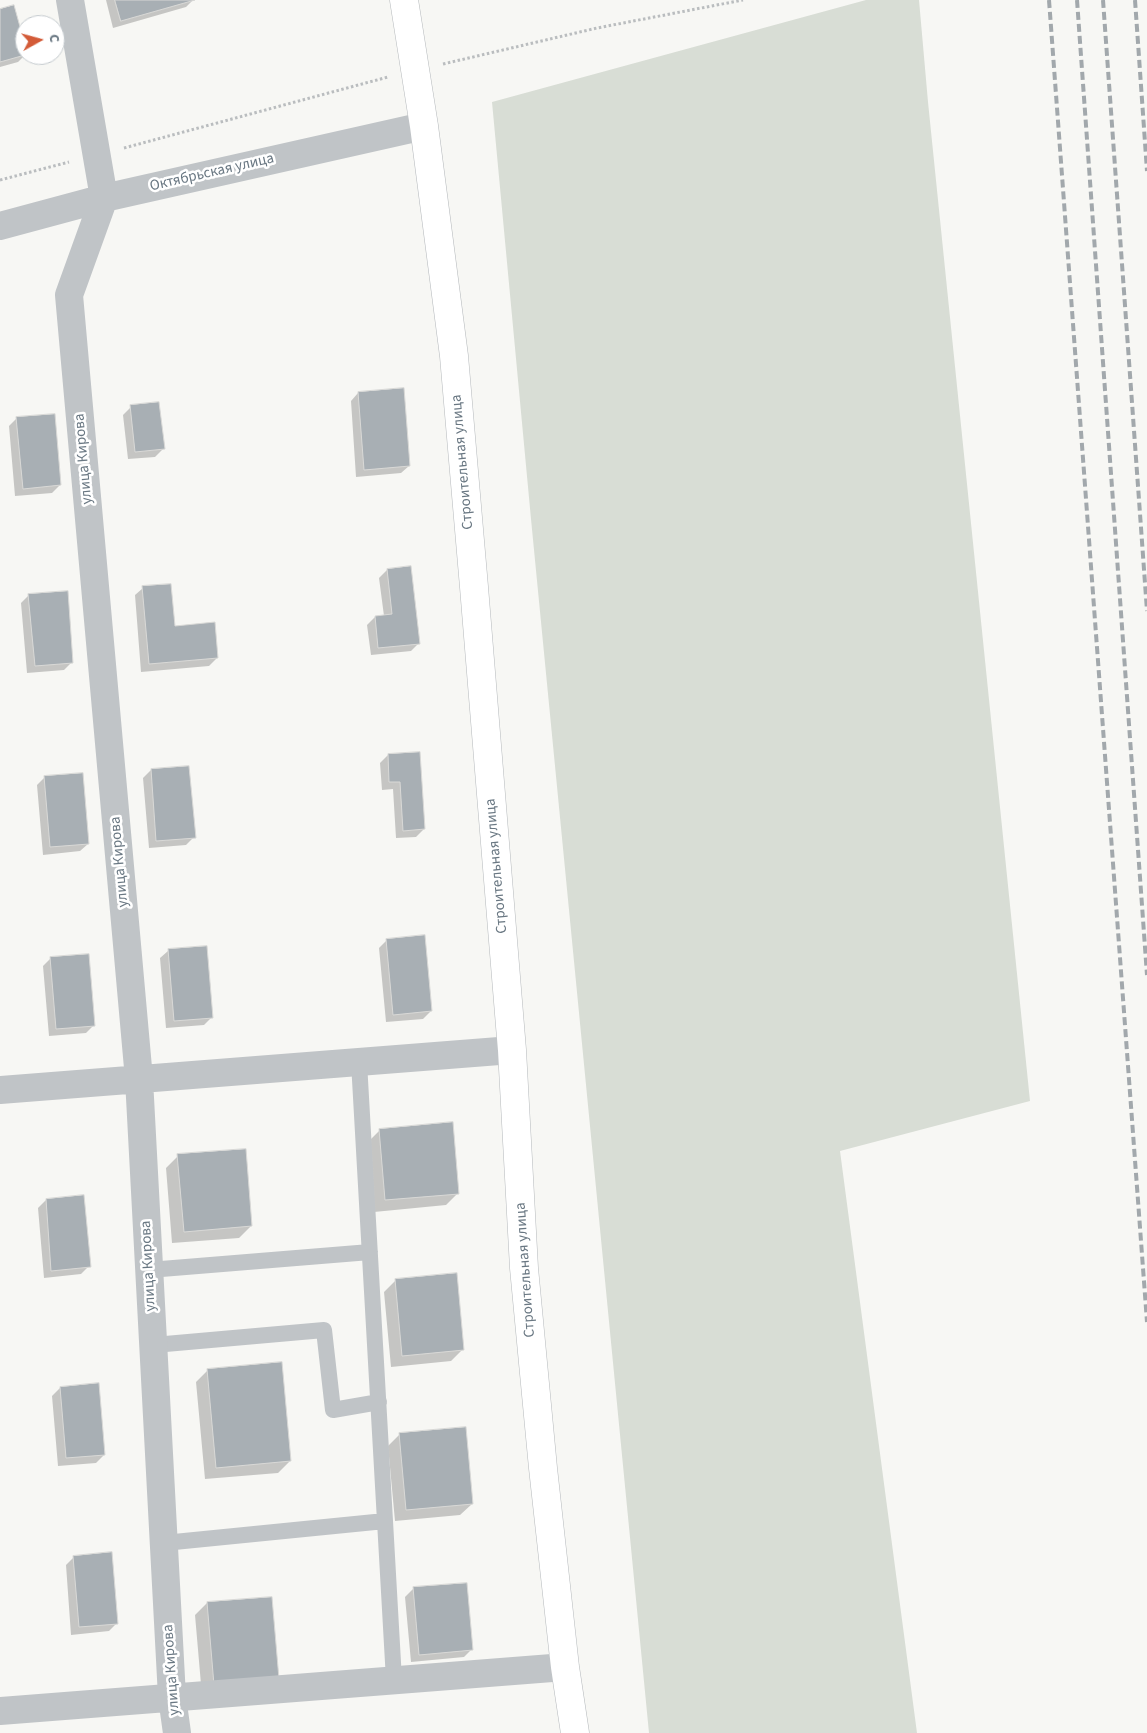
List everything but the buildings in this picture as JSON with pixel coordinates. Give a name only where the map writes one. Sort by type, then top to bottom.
[{"type":"main road","name":"Строительная улица","points":[[404,0],[424,126],[454,356],[512,1050],[524,1268],[543,1468],[565,1667],[575,1733]]},
{"type":"street","points":[[70,0],[104,198]]},
{"type":"street","name":"Октябрьская улица","points":[[0,226],[104,198],[424,126]]},
{"type":"street","name":"улица Кирова","points":[[104,198],[69,295],[139,1079],[172,1697],[177,1733]]},
{"type":"street","points":[[0,1090],[512,1050]]},
{"type":"street","points":[[0,1711],[565,1667]]},
{"type":"lane","points":[[359,1062],[394,1680]]},
{"type":"lane","points":[[149,1270],[370,1252]]},
{"type":"lane","points":[[154,1345],[324,1330],[333,1410],[379,1402]]},
{"type":"lane","points":[[164,1543],[385,1521]]},
{"type":"path","points":[[0,180],[416,70],[598,28],[743,0]]},
{"type":"shaded area","points":[[866,0],[919,0],[1030,1101],[840,1151],[917,1733],[649,1733],[492,102]]},
{"type":"railway","points":[[1049,0],[1147,1322]]},
{"type":"railway","points":[[1077,0],[1147,975]]},
{"type":"railway","points":[[1103,0],[1147,611]]},
{"type":"railway","points":[[1135,0],[1147,171]]}]
